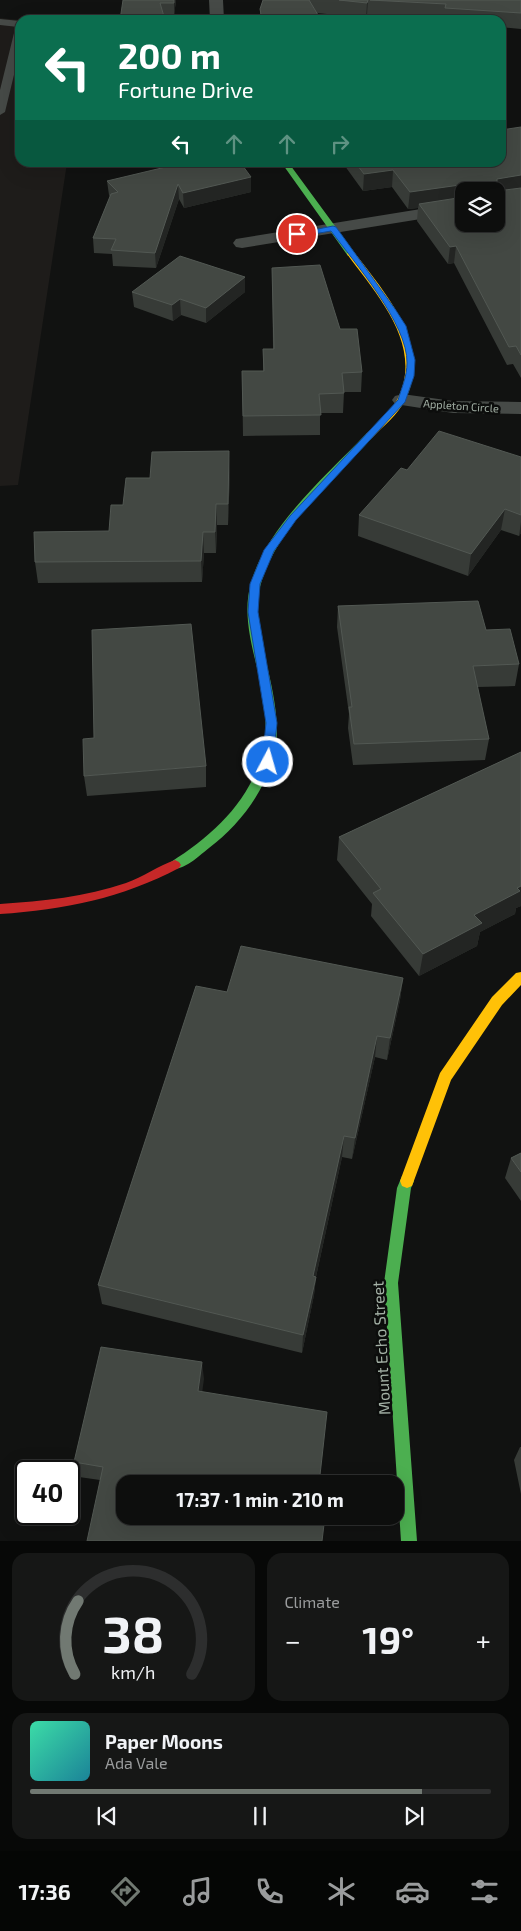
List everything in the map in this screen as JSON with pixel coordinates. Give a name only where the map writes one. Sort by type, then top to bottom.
[{"type":"street","points":[[216,0],[217,15]]},
{"type":"street","points":[[0,909],[60,905],[119,890],[165,872],[203,848],[231,822],[252,793],[268,762],[271,723],[253,612],[255,584],[269,550],[293,518],[402,400],[410,376],[411,360],[402,326],[393,310],[288,167]]},
{"type":"street","points":[[242,243],[455,208]]},
{"type":"street","name":"Appleton Circle","points":[[402,400],[453,407],[521,408]]},
{"type":"street","name":"Mount Echo Street","points":[[409,1541],[392,1284],[404,1188],[445,1077],[497,1001],[521,977]]},
{"type":"lane","points":[[0,22],[15,24]]},
{"type":"lane","points":[[0,112],[15,50]]},
{"type":"shaded area","points":[[0,18],[15,20],[15,167],[66,167],[18,485],[0,486]]},
{"type":"building","points":[[123,0],[174,0],[174,3],[160,3],[164,15],[121,15]]},
{"type":"building","points":[[263,0],[309,0],[318,15],[261,15],[260,9]]},
{"type":"building","points":[[339,0],[368,0],[367,3]]},
{"type":"building","points":[[370,0],[521,0],[521,13],[445,8],[446,4]]},
{"type":"building","points":[[521,127],[521,175],[497,179],[497,182],[455,182],[455,186],[410,192],[393,170],[364,174],[359,167],[506,167],[506,129]]},
{"type":"building","points":[[166,167],[244,167],[251,177],[183,193],[178,184],[155,253],[111,250],[116,239],[93,238],[111,194],[118,192],[107,181]]},
{"type":"building","points":[[521,188],[521,355],[516,346],[509,347],[456,246],[450,247],[419,204],[455,198],[455,232],[505,232],[505,190]]},
{"type":"building","points":[[180,256],[245,277],[206,308],[180,299],[172,305],[132,292]]},
{"type":"building","points":[[320,265],[340,329],[357,329],[362,372],[342,373],[344,393],[319,394],[321,415],[243,416],[242,371],[264,371],[263,349],[274,349],[272,268]]},
{"type":"building","points":[[439,431],[521,457],[521,515],[505,509],[471,554],[359,515],[401,468],[407,470]]},
{"type":"building","points":[[229,451],[228,504],[216,504],[215,532],[203,532],[201,561],[35,562],[34,532],[109,531],[111,505],[123,505],[126,478],[150,478],[152,452]]},
{"type":"building","points":[[478,601],[486,630],[510,629],[519,664],[473,666],[489,739],[354,744],[349,707],[352,707],[338,606]]},
{"type":"building","points":[[191,624],[206,766],[84,776],[83,739],[94,738],[92,630]]},
{"type":"building","points":[[521,752],[521,886],[517,888],[520,891],[474,915],[482,923],[423,954],[373,893],[381,889],[339,837]]},
{"type":"building","points":[[241,946],[403,978],[390,1038],[377,1036],[355,1138],[344,1136],[313,1276],[316,1277],[303,1335],[98,1285],[196,986],[227,992]]},
{"type":"building","points":[[521,1153],[521,1172],[511,1158]]},
{"type":"building","points":[[101,1347],[202,1362],[198,1391],[327,1412],[320,1475],[116,1475],[116,1525],[324,1525],[322,1541],[87,1541],[103,1467],[80,1463],[80,1460],[74,1460]]},
{"type":"traffic: fast","points":[[288,167],[351,254]]},
{"type":"traffic: fast","points":[[175,865],[209,842],[239,811],[261,776],[268,756],[271,736],[270,713],[256,641],[252,605],[256,582],[264,562],[275,543],[304,504],[369,436]]},
{"type":"traffic: fast","points":[[407,1181],[404,1188],[391,1283],[409,1541]]},
{"type":"traffic: slow","points":[[351,254],[388,303],[405,339],[409,358],[409,378],[400,403],[369,436]]},
{"type":"traffic: slow","points":[[407,1181],[445,1077],[497,1001],[521,977]]},
{"type":"traffic: jam","points":[[0,909],[23,908],[90,898],[133,885],[175,865]]},
{"type":"route","points":[[268,762],[271,723],[253,612],[255,584],[269,550],[293,518],[402,400],[410,376],[411,360],[402,326],[393,310],[333,228],[297,234]]}]
